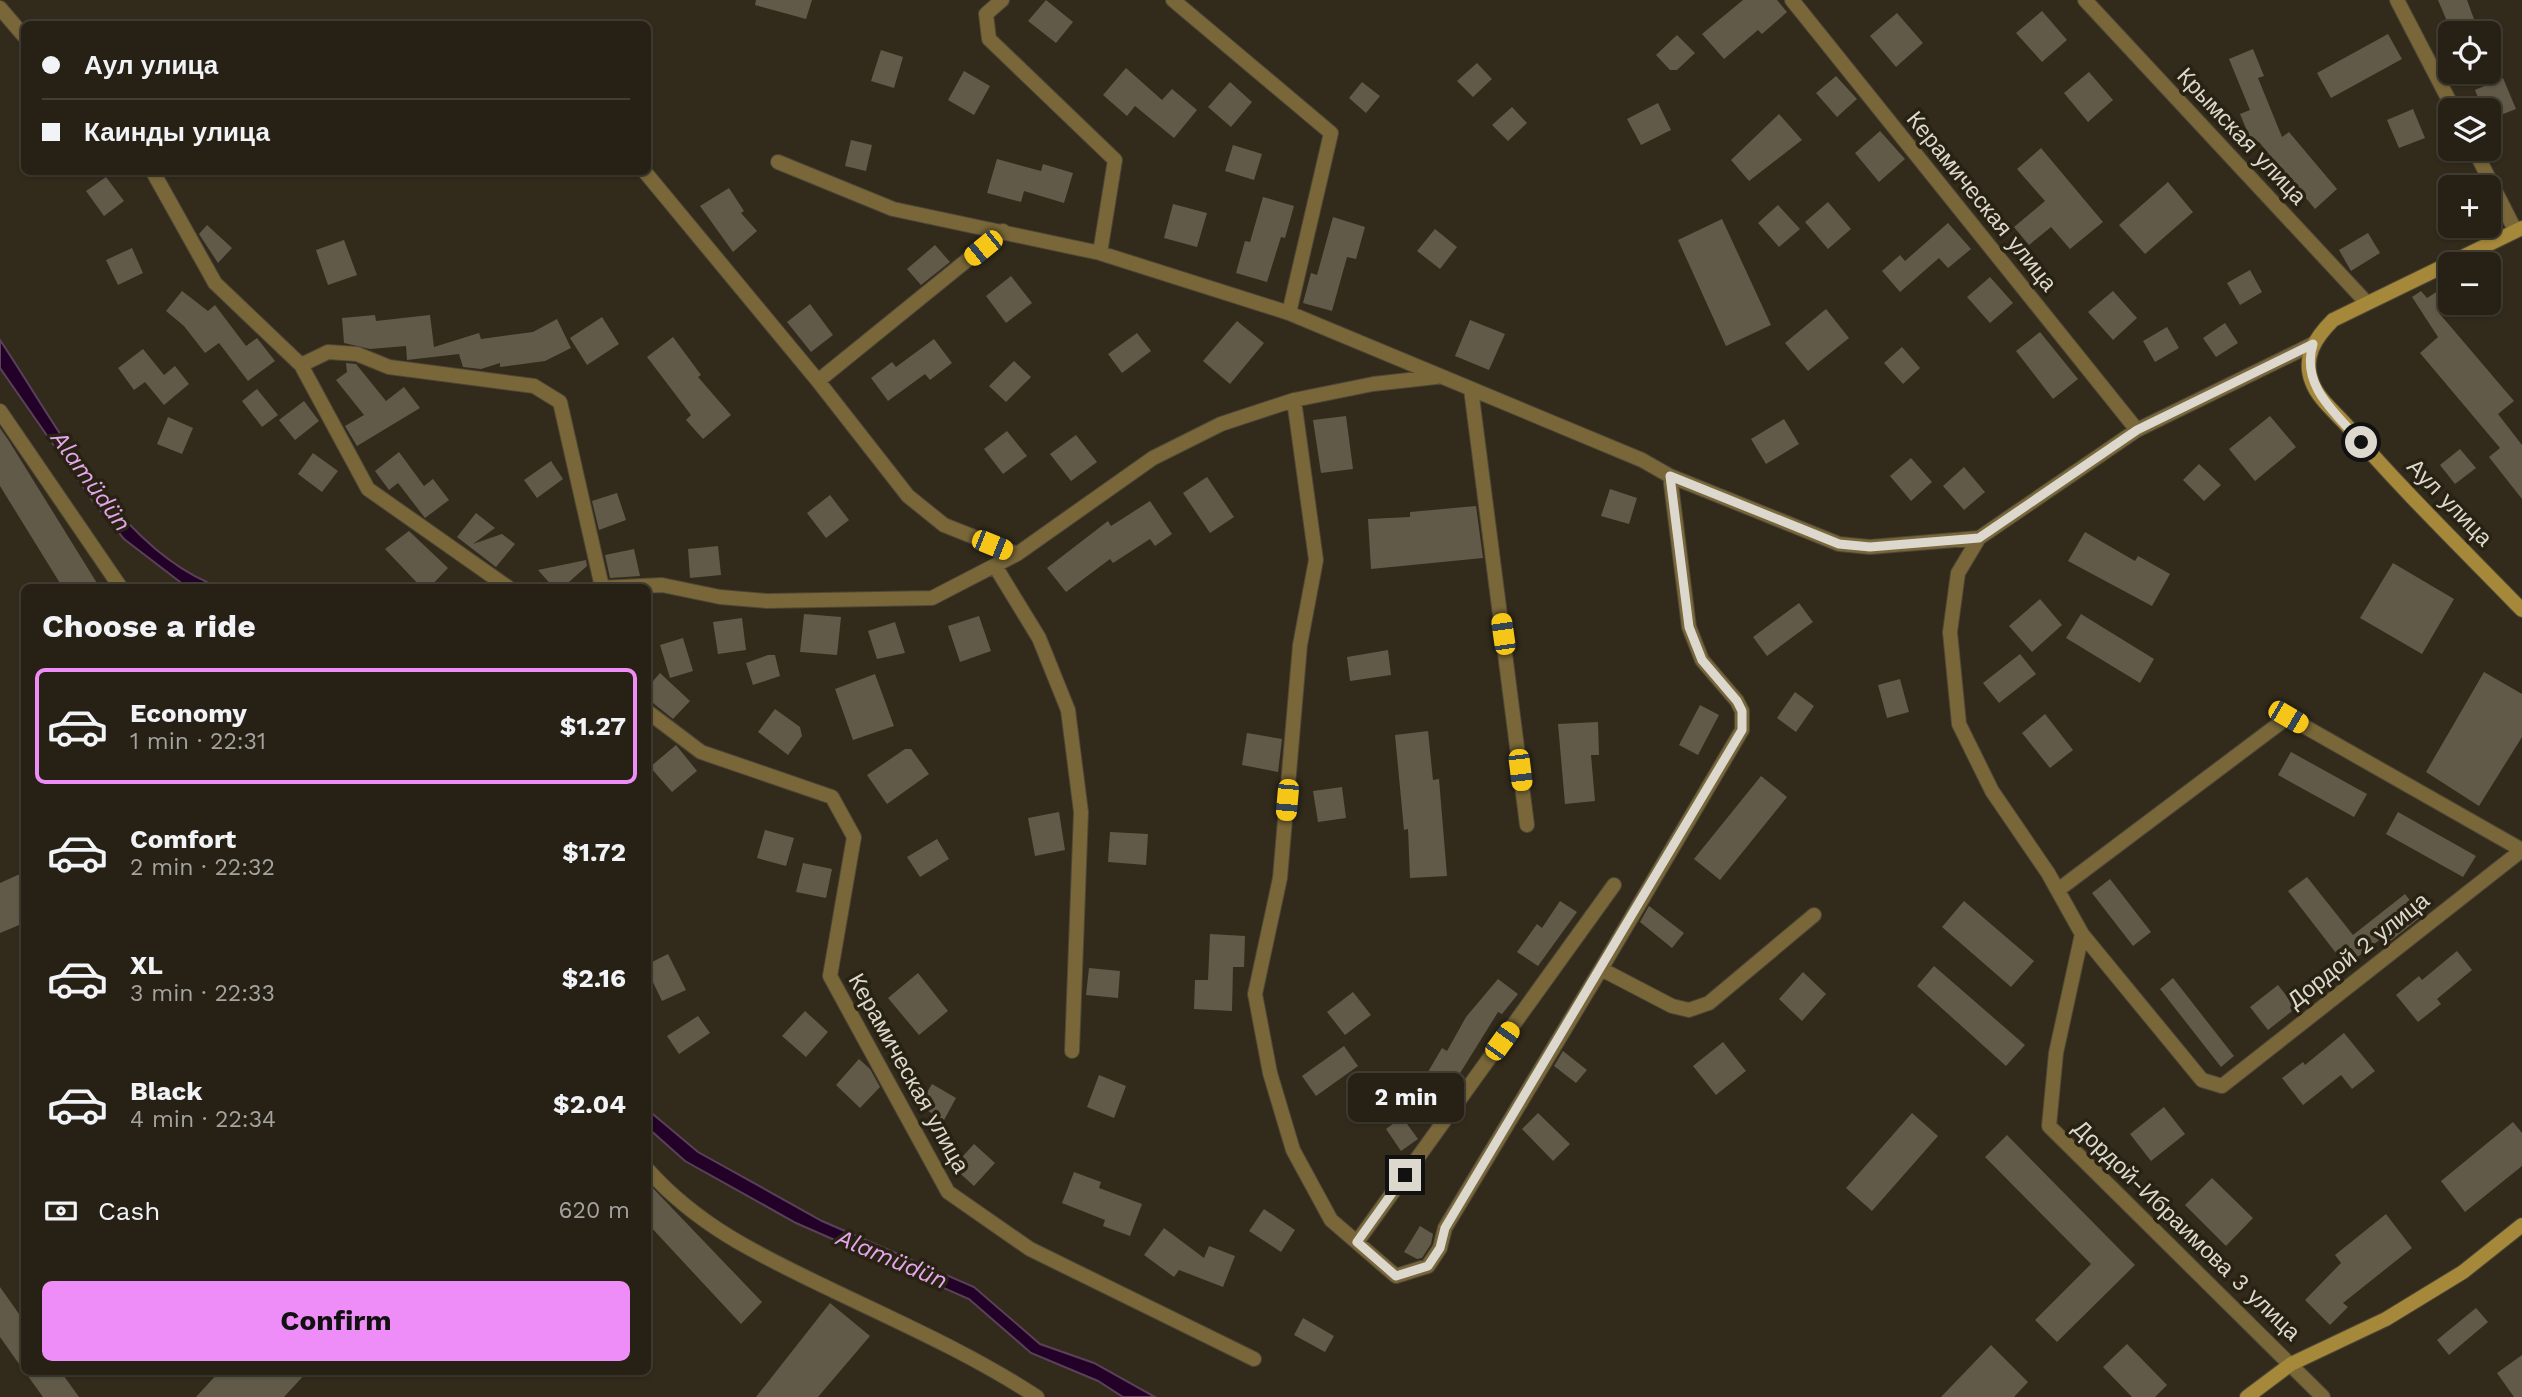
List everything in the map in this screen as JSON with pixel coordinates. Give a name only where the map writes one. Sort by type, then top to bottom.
[{"type":"main road","points":[[2313,344],[2333,320],[2518,229]]},
{"type":"main road","name":"Аул улица","points":[[2313,344],[2309,369],[2319,393],[2361,442],[2522,610]]},
{"type":"main road","points":[[2247,1397],[2291,1364],[2386,1320],[2463,1272],[2522,1225]]},
{"type":"street","points":[[1002,0],[986,14],[989,39],[1115,160],[1100,253]]},
{"type":"street","points":[[1173,0],[1331,132],[1289,313]]},
{"type":"street","name":"Керамическая улица","points":[[1792,0],[2137,430]]},
{"type":"street","name":"Крымская улица","points":[[2085,0],[2366,302]]},
{"type":"street","points":[[2397,0],[2448,98]]},
{"type":"street","points":[[0,8],[21,32]]},
{"type":"street","points":[[2480,161],[2518,229]]},
{"type":"street","points":[[778,162],[893,209],[1100,253],[1289,313],[1437,377],[1642,460],[1670,476],[1839,544],[1870,547],[1979,538]]},
{"type":"street","points":[[155,175],[215,283],[301,365],[368,489],[503,584]]},
{"type":"street","points":[[647,175],[818,381],[908,496],[944,525],[1017,554]]},
{"type":"street","points":[[818,381],[1003,231]]},
{"type":"street","points":[[2082,934],[2058,890],[1992,791],[1959,724],[1950,632],[1958,573],[1979,538],[2137,430],[2313,344]]},
{"type":"street","points":[[301,365],[328,352],[357,354],[389,367],[534,386],[560,402],[600,584]]},
{"type":"street","points":[[651,585],[662,584],[720,597],[767,601],[932,598],[1017,554],[1153,458],[1221,424],[1294,400],[1373,384],[1437,377]]},
{"type":"street","points":[[1471,389],[1527,825]]},
{"type":"street","points":[[1294,400],[1316,560],[1300,645],[1280,878],[1255,995],[1270,1073],[1293,1150],[1331,1220],[1396,1276],[1428,1266],[1440,1248],[1445,1228],[1742,730],[1742,711],[1737,701],[1702,660],[1689,627],[1670,476]]},
{"type":"street","points":[[0,411],[118,584]]},
{"type":"street","points":[[995,566],[1039,638],[1068,709],[1081,812],[1072,1051]]},
{"type":"street","name":"Керамическая улица","points":[[651,714],[701,752],[832,797],[854,837],[830,976],[948,1192],[1030,1249],[1255,1359]]},
{"type":"street","points":[[2058,890],[2288,717],[2522,850]]},
{"type":"street","name":"Дордой 2 улица","points":[[2082,934],[2202,1080],[2222,1086],[2522,850]]},
{"type":"street","points":[[1357,1242],[1614,885]]},
{"type":"street","points":[[1601,969],[1672,1006],[1689,1010],[1709,1003],[1814,915]]},
{"type":"street","name":"Дордой-Ибраимова 3 улица","points":[[2082,934],[2056,1053],[2049,1126],[2323,1397]]},
{"type":"street","points":[[651,1173],[665,1189],[738,1245],[986,1364],[1037,1397]]},
{"type":"water","name":"Alamüdün","points":[[0,340],[68,446],[122,516],[153,547],[186,571],[214,584],[183,584],[124,539],[94,503],[0,368]]},
{"type":"water","name":"Alamüdün","points":[[651,1113],[698,1152],[822,1221],[974,1287],[1040,1344],[1094,1363],[1155,1397],[1123,1397],[1098,1381],[1031,1353],[969,1299],[796,1223],[685,1161],[651,1131]]},
{"type":"building","points":[[756,0],[812,0],[806,19],[755,5]]},
{"type":"building","points":[[1046,0],[1073,22],[1056,43],[1028,21]]},
{"type":"building","points":[[1743,0],[1777,0],[1787,12],[1762,34],[1758,30],[1724,59],[1702,34]]},
{"type":"building","points":[[2438,0],[2467,0],[2475,21],[2447,21]]},
{"type":"building","points":[[2042,11],[2067,40],[2042,62],[2016,33]]},
{"type":"building","points":[[1897,13],[1923,43],[1896,67],[1870,36]]},
{"type":"building","points":[[2388,34],[2402,59],[2331,98],[2317,73]]},
{"type":"building","points":[[1677,35],[1695,53],[1677,70],[1670,70],[1656,55]]},
{"type":"building","points":[[2253,49],[2264,76],[2258,78],[2282,137],[2289,132],[2337,189],[2315,209],[2259,142],[2253,145],[2240,114],[2250,110],[2229,59]]},
{"type":"building","points":[[881,50],[903,57],[894,88],[871,81]]},
{"type":"building","points":[[1477,63],[1492,79],[1473,97],[1457,81]]},
{"type":"building","points":[[1126,68],[1162,100],[1172,89],[1197,110],[1174,138],[1135,106],[1127,116],[1103,95]]},
{"type":"building","points":[[964,71],[990,86],[974,115],[948,100]]},
{"type":"building","points":[[2089,72],[2113,100],[2088,122],[2064,93]]},
{"type":"building","points":[[1836,76],[1857,99],[1837,117],[1816,93]]},
{"type":"building","points":[[2503,78],[2516,109],[2501,115],[2501,98],[2478,98],[2475,90],[2489,84],[2501,84]]},
{"type":"building","points":[[1230,82],[1252,102],[1231,127],[1208,107]]},
{"type":"building","points":[[1362,82],[1380,96],[1366,113],[1349,98]]},
{"type":"building","points":[[1658,103],[1671,130],[1641,145],[1627,119]]},
{"type":"building","points":[[1512,107],[1527,123],[1508,141],[1492,125]]},
{"type":"building","points":[[2413,109],[2425,138],[2399,148],[2387,120]]},
{"type":"building","points":[[1779,114],[1802,140],[1749,181],[1731,160]]},
{"type":"building","points":[[1880,131],[1905,159],[1879,182],[1855,153]]},
{"type":"building","points":[[851,140],[872,145],[866,171],[845,166]]},
{"type":"building","points":[[1233,145],[1262,154],[1254,180],[1225,171]]},
{"type":"building","points":[[2041,148],[2103,222],[2070,249],[2051,227],[2029,245],[2014,227],[2045,201],[2017,169]]},
{"type":"building","points":[[997,159],[1041,171],[1043,164],[1073,173],[1064,203],[1024,191],[1021,202],[987,193]]},
{"type":"building","points":[[106,177],[124,201],[104,216],[86,191]]},
{"type":"building","points":[[2168,182],[2193,212],[2145,254],[2119,225]]},
{"type":"building","points":[[729,188],[744,211],[741,213],[757,231],[733,252],[700,206]]},
{"type":"building","points":[[1263,197],[1294,206],[1285,238],[1281,237],[1267,282],[1236,273],[1245,241],[1250,242]]},
{"type":"building","points":[[1828,202],[1851,229],[1828,249],[1805,222]]},
{"type":"building","points":[[1173,204],[1207,213],[1197,247],[1164,238]]},
{"type":"building","points":[[1778,205],[1800,229],[1779,247],[1758,223]]},
{"type":"building","points":[[1333,217],[1365,227],[1356,259],[1347,257],[1332,311],[1303,303],[1311,273],[1317,275]]},
{"type":"building","points":[[1722,219],[1771,325],[1726,346],[1678,240]]},
{"type":"building","points":[[1948,223],[1971,249],[1948,268],[1939,258],[1900,292],[1882,271],[1900,255],[1905,261]]},
{"type":"building","points":[[207,225],[232,248],[218,263],[199,234]]},
{"type":"building","points":[[1435,229],[1457,247],[1440,269],[1417,251]]},
{"type":"building","points":[[2368,233],[2380,253],[2351,271],[2339,250]]},
{"type":"building","points":[[344,240],[357,275],[328,285],[316,250]]},
{"type":"building","points":[[935,245],[950,262],[921,285],[907,269]]},
{"type":"building","points":[[132,248],[143,273],[118,285],[106,260]]},
{"type":"building","points":[[2250,270],[2262,292],[2240,305],[2227,283]]},
{"type":"building","points":[[1011,276],[1032,303],[1006,323],[986,296]]},
{"type":"building","points":[[1990,277],[2013,303],[1990,323],[1967,297]]},
{"type":"building","points":[[182,291],[208,311],[215,305],[246,346],[257,338],[275,361],[248,381],[219,343],[205,353],[184,326],[166,311]]},
{"type":"building","points":[[2113,291],[2137,318],[2113,340],[2088,312]]},
{"type":"building","points":[[2421,291],[2427,298],[2438,291],[2438,315],[2514,401],[2498,414],[2522,445],[2522,499],[2489,457],[2500,448],[2420,353],[2438,337],[2412,297]]},
{"type":"building","points":[[810,304],[833,335],[811,352],[787,322]]},
{"type":"building","points":[[1826,309],[1849,338],[1808,371],[1785,343]]},
{"type":"building","points":[[375,315],[376,321],[430,315],[434,347],[479,333],[481,339],[533,332],[557,319],[571,348],[545,361],[500,367],[500,363],[481,369],[463,367],[459,354],[407,360],[406,346],[370,349],[344,343],[342,318]]},
{"type":"building","points":[[602,317],[619,344],[587,365],[570,338]]},
{"type":"building","points":[[1470,320],[1505,334],[1489,370],[1455,356]]},
{"type":"building","points":[[1237,321],[1264,343],[1230,384],[1203,361]]},
{"type":"building","points":[[2225,323],[2238,343],[2216,357],[2203,338]]},
{"type":"building","points":[[2167,327],[2179,348],[2155,362],[2143,341]]},
{"type":"building","points":[[2040,332],[2078,379],[2053,399],[2016,351]]},
{"type":"building","points":[[1137,333],[1151,351],[1122,373],[1108,354]]},
{"type":"building","points":[[673,337],[701,375],[698,377],[731,415],[703,439],[686,420],[691,415],[647,357]]},
{"type":"building","points":[[934,339],[952,363],[930,380],[925,374],[888,401],[871,378],[892,362],[896,367]]},
{"type":"building","points":[[1902,347],[1920,368],[1903,384],[1884,363]]},
{"type":"building","points":[[143,349],[164,375],[175,366],[189,384],[164,405],[145,382],[134,390],[118,368]]},
{"type":"building","points":[[1014,361],[1031,377],[1006,402],[989,386]]},
{"type":"building","points":[[346,363],[356,364],[386,401],[404,387],[420,408],[357,446],[345,426],[364,415],[336,380],[347,372]]},
{"type":"building","points":[[257,389],[278,415],[262,427],[242,401]]},
{"type":"building","points":[[304,401],[319,421],[295,440],[279,420]]},
{"type":"building","points":[[1346,416],[1353,469],[1321,473],[1313,420]]},
{"type":"building","points":[[2270,416],[2296,447],[2255,481],[2229,449]]},
{"type":"building","points":[[168,417],[193,428],[182,454],[157,444]]},
{"type":"building","points":[[1784,419],[1799,444],[1766,464],[1751,439]]},
{"type":"building","points":[[0,428],[98,584],[61,584],[0,486]]},
{"type":"building","points":[[1007,431],[1027,456],[1003,474],[984,449]]},
{"type":"building","points":[[1076,435],[1097,462],[1071,481],[1050,454]]},
{"type":"building","points":[[2460,449],[2476,468],[2455,484],[2440,465]]},
{"type":"building","points":[[399,452],[424,486],[433,479],[449,500],[425,518],[398,483],[389,490],[375,471]]},
{"type":"building","points":[[313,453],[338,471],[322,492],[298,474]]},
{"type":"building","points":[[1911,458],[1932,482],[1911,501],[1890,476]]},
{"type":"building","points":[[551,461],[563,479],[537,498],[524,480]]},
{"type":"building","points":[[2199,464],[2221,485],[2204,501],[2183,480]]},
{"type":"building","points":[[1964,467],[1985,492],[1964,510],[1943,486]]},
{"type":"building","points":[[1207,477],[1234,517],[1210,533],[1183,493]]},
{"type":"building","points":[[1610,489],[1637,498],[1629,524],[1601,516]]},
{"type":"building","points":[[617,493],[626,520],[599,530],[592,501]]},
{"type":"building","points":[[830,495],[849,520],[826,538],[807,513]]},
{"type":"building","points":[[1150,501],[1172,534],[1155,546],[1150,539],[1113,563],[1110,559],[1066,592],[1047,568],[1108,521],[1111,526]]},
{"type":"building","points":[[1476,506],[1483,558],[1371,569],[1368,519],[1410,517],[1410,512]]},
{"type":"building","points":[[476,513],[495,528],[473,544],[502,534],[515,544],[496,567],[457,537]]},
{"type":"building","points":[[409,531],[448,568],[433,584],[418,584],[385,549]]},
{"type":"building","points":[[2085,532],[2135,561],[2138,556],[2170,574],[2152,606],[2068,561]]},
{"type":"building","points":[[718,546],[721,575],[690,578],[688,549]]},
{"type":"building","points":[[634,549],[640,576],[610,578],[605,555]]},
{"type":"building","points":[[586,560],[587,566],[567,584],[550,584],[538,570]]},
{"type":"building","points":[[2393,563],[2454,599],[2422,654],[2360,618]]},
{"type":"building","points":[[2040,599],[2062,625],[2032,652],[2009,626]]},
{"type":"building","points":[[1799,603],[1813,622],[1767,656],[1753,637]]},
{"type":"building","points":[[804,614],[841,617],[837,655],[800,652]]},
{"type":"building","points":[[2081,614],[2154,659],[2140,683],[2066,638]]},
{"type":"building","points":[[979,616],[991,651],[960,662],[948,626]]},
{"type":"building","points":[[742,618],[746,650],[718,654],[713,622]]},
{"type":"building","points":[[895,622],[905,653],[877,659],[868,631]]},
{"type":"building","points":[[683,638],[693,671],[670,678],[660,645]]},
{"type":"building","points":[[1388,650],[1391,675],[1350,681],[1347,657]]},
{"type":"building","points":[[2020,654],[2036,674],[1999,703],[1983,683]]},
{"type":"building","points":[[775,655],[780,676],[753,685],[746,663]]},
{"type":"building","points":[[2484,672],[2522,694],[2522,737],[2479,806],[2426,772]]},
{"type":"building","points":[[660,673],[690,701],[673,719],[651,701],[651,684]]},
{"type":"building","points":[[875,674],[894,726],[853,740],[835,689]]},
{"type":"building","points":[[1900,679],[1909,712],[1887,718],[1878,685]]},
{"type":"building","points":[[1795,692],[1814,706],[1796,732],[1777,718]]},
{"type":"building","points":[[1700,705],[1719,715],[1698,755],[1679,745]]},
{"type":"building","points":[[775,709],[800,727],[802,736],[788,755],[758,732]]},
{"type":"building","points":[[2045,714],[2073,750],[2050,768],[2022,733]]},
{"type":"building","points":[[1598,722],[1599,755],[1591,755],[1595,801],[1565,804],[1558,724]]},
{"type":"building","points":[[1428,731],[1433,780],[1439,779],[1447,876],[1410,878],[1408,829],[1404,830],[1395,735]]},
{"type":"building","points":[[1247,733],[1282,739],[1278,772],[1242,765]]},
{"type":"building","points":[[676,745],[697,771],[672,792],[651,766]]},
{"type":"building","points":[[905,749],[911,749],[929,774],[887,804],[867,775]]},
{"type":"building","points":[[2291,752],[2367,794],[2354,817],[2278,775]]},
{"type":"building","points":[[1761,776],[1787,797],[1720,880],[1694,859]]},
{"type":"building","points":[[1342,787],[1346,818],[1318,822],[1313,791]]},
{"type":"building","points":[[1059,812],[1065,850],[1035,856],[1028,818]]},
{"type":"building","points":[[2398,812],[2476,856],[2463,877],[2386,834]]},
{"type":"building","points":[[765,830],[794,838],[786,866],[757,858]]},
{"type":"building","points":[[1110,832],[1148,834],[1146,865],[1108,862]]},
{"type":"building","points":[[937,839],[949,859],[920,877],[907,857]]},
{"type":"building","points":[[803,863],[832,869],[826,898],[796,892]]},
{"type":"building","points":[[20,874],[21,924],[0,933],[0,883]]},
{"type":"building","points":[[2307,877],[2353,935],[2405,894],[2422,916],[2388,943],[2383,937],[2346,966],[2288,891]]},
{"type":"building","points":[[2110,879],[2151,932],[2133,946],[2092,893]]},
{"type":"building","points":[[1560,901],[1577,912],[1538,966],[1517,952],[1537,924],[1542,928]]},
{"type":"building","points":[[1964,901],[2034,961],[2011,987],[1942,927]]},
{"type":"building","points":[[1649,906],[1684,933],[1672,948],[1640,922]]},
{"type":"building","points":[[1210,934],[1245,936],[1244,967],[1233,967],[1232,1011],[1194,1009],[1195,980],[1208,980]]},
{"type":"building","points":[[2457,951],[2472,970],[2437,999],[2441,1004],[2418,1022],[2396,995],[2419,976],[2422,980]]},
{"type":"building","points":[[668,954],[686,990],[662,1001],[651,978],[651,962]]},
{"type":"building","points":[[1934,966],[2025,1045],[2006,1066],[1917,986]]},
{"type":"building","points":[[1089,968],[1120,971],[1118,998],[1086,995]]},
{"type":"building","points":[[1803,972],[1826,994],[1802,1021],[1779,999]]},
{"type":"building","points":[[918,973],[948,1011],[919,1035],[888,998]]},
{"type":"building","points":[[2173,978],[2234,1056],[2221,1067],[2160,989]]},
{"type":"building","points":[[1498,979],[1518,994],[1502,1014],[1498,1012],[1449,1091],[1425,1077],[1442,1048],[1447,1051],[1466,1017]]},
{"type":"building","points":[[2278,985],[2296,1008],[2268,1030],[2250,1007]]},
{"type":"building","points":[[1353,992],[1371,1015],[1345,1035],[1327,1012]]},
{"type":"building","points":[[805,1011],[828,1032],[806,1057],[782,1036]]},
{"type":"building","points":[[698,1016],[710,1033],[679,1054],[667,1036]]},
{"type":"building","points":[[2344,1033],[2375,1071],[2352,1089],[2341,1075],[2303,1105],[2282,1078],[2303,1062],[2305,1065]]},
{"type":"building","points":[[1723,1042],[1746,1071],[1716,1095],[1693,1066]]},
{"type":"building","points":[[1344,1046],[1358,1066],[1316,1096],[1302,1076]]},
{"type":"building","points":[[1563,1051],[1587,1070],[1576,1083],[1554,1066]]},
{"type":"building","points":[[859,1059],[870,1069],[880,1087],[860,1108],[836,1085]]},
{"type":"building","points":[[1099,1075],[1126,1086],[1114,1118],[1087,1107]]},
{"type":"building","points":[[932,1084],[956,1098],[944,1120],[919,1106]]},
{"type":"building","points":[[2164,1107],[2185,1134],[2151,1161],[2130,1134]]},
{"type":"building","points":[[1538,1113],[1570,1144],[1553,1161],[1522,1129]]},
{"type":"building","points":[[1912,1113],[1938,1136],[1872,1211],[1846,1188]]},
{"type":"building","points":[[1402,1117],[1418,1139],[1401,1151],[1386,1129]]},
{"type":"building","points":[[2513,1122],[2522,1133],[2522,1166],[2465,1212],[2441,1181]]},
{"type":"building","points":[[2007,1135],[2135,1265],[2057,1342],[2035,1320],[2091,1264],[1985,1157]]},
{"type":"building","points":[[974,1144],[995,1163],[974,1186],[953,1167]]},
{"type":"building","points":[[1074,1172],[1101,1182],[1099,1188],[1142,1204],[1130,1236],[1103,1226],[1105,1220],[1062,1203]]},
{"type":"building","points":[[2212,1178],[2253,1218],[2226,1246],[2185,1205]]},
{"type":"building","points":[[651,1186],[762,1302],[741,1324],[651,1227]]},
{"type":"building","points":[[1264,1209],[1295,1230],[1281,1252],[1249,1231]]},
{"type":"building","points":[[2386,1214],[2412,1248],[2343,1303],[2348,1307],[2330,1325],[2305,1300],[2341,1263],[2335,1255]]},
{"type":"building","points":[[1420,1226],[1433,1234],[1431,1244],[1422,1258],[1417,1259],[1404,1252]]},
{"type":"building","points":[[1164,1228],[1204,1258],[1209,1246],[1235,1256],[1223,1287],[1179,1270],[1174,1277],[1144,1255]]},
{"type":"building","points":[[0,1287],[21,1317],[21,1367],[0,1337]]},
{"type":"building","points":[[830,1303],[870,1336],[818,1397],[756,1397]]},
{"type":"building","points":[[2476,1308],[2488,1322],[2449,1355],[2437,1340]]},
{"type":"building","points":[[1303,1318],[1334,1336],[1325,1352],[1294,1335]]},
{"type":"building","points":[[2127,1344],[2167,1385],[2155,1397],[2132,1397],[2103,1367]]},
{"type":"building","points":[[1991,1345],[2028,1382],[2014,1397],[1941,1397]]},
{"type":"building","points":[[2522,1355],[2522,1397],[2514,1397],[2497,1373]]},
{"type":"building","points":[[27,1375],[63,1375],[79,1397],[43,1397]]},
{"type":"building","points":[[216,1375],[304,1375],[284,1397],[196,1397]]},
{"type":"route","points":[[1405,1175],[1357,1242],[1396,1276],[1408,1270],[1420,1270],[1428,1266],[1440,1248],[1445,1228],[1742,730],[1742,711],[1737,701],[1702,660],[1689,627],[1683,561],[1670,476],[1839,544],[1870,547],[1979,538],[2137,430],[2313,344],[2309,357],[2312,382],[2361,442]]}]
